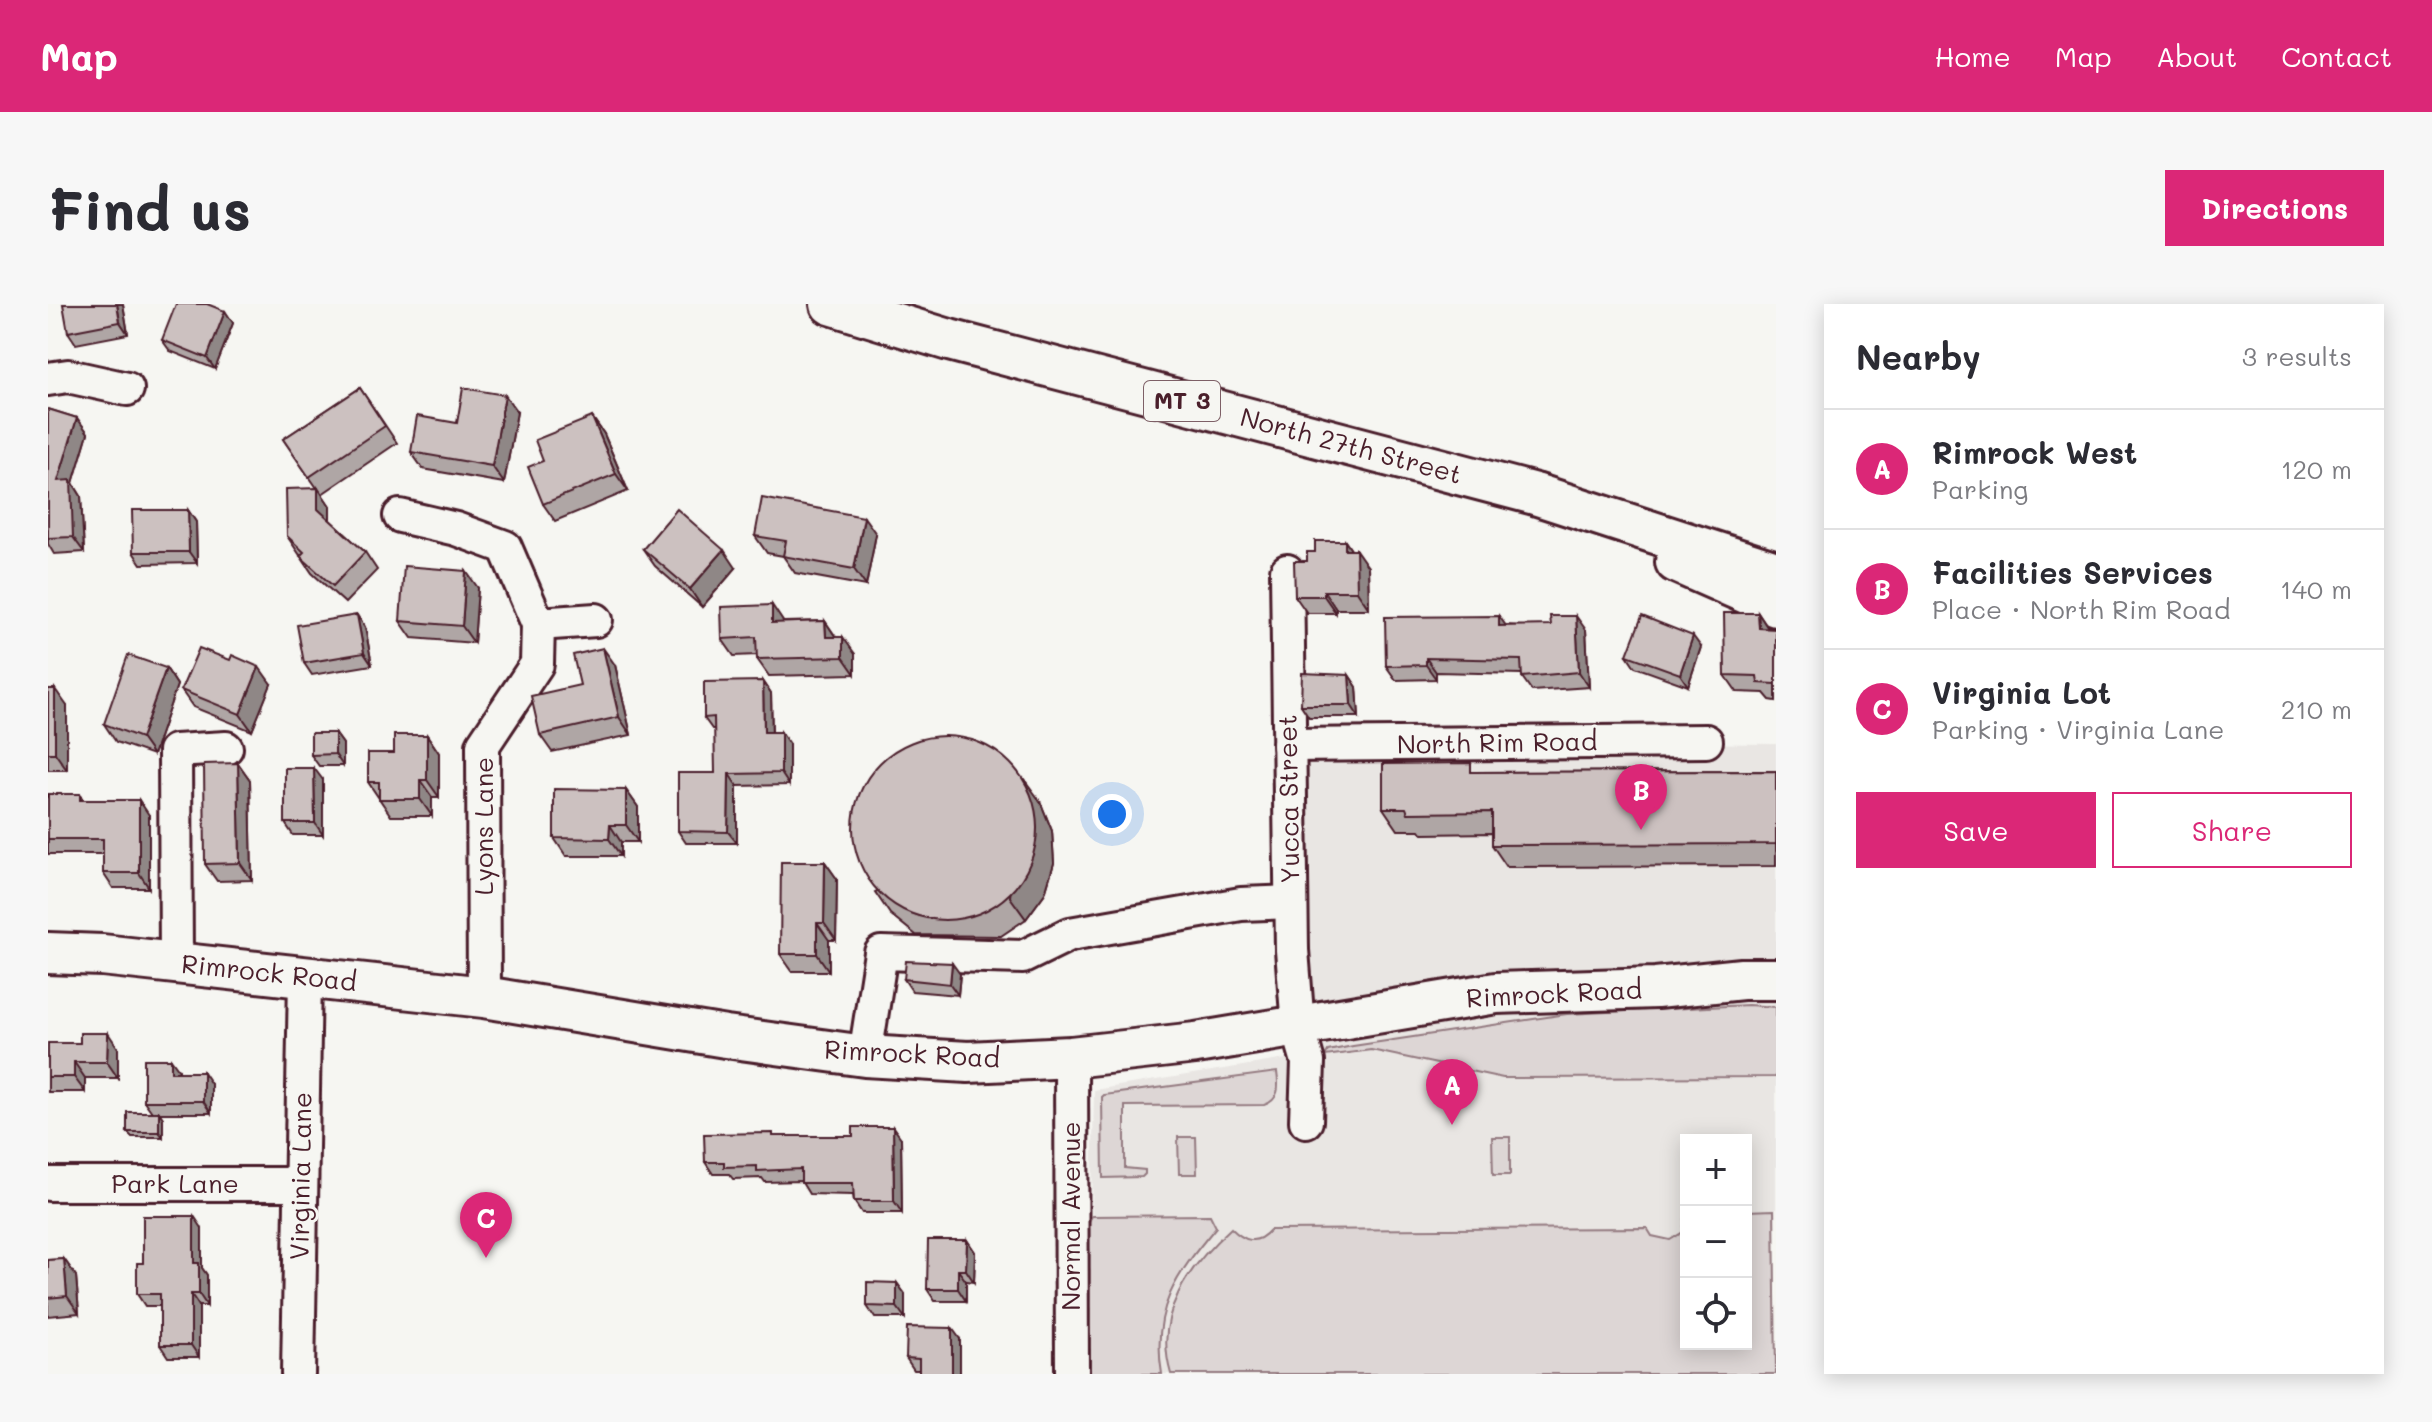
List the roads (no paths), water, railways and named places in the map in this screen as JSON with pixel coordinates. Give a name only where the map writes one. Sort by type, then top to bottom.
[{"type":"main road","name":"North 27th Street","points":[[831,304],[949,340],[1535,494],[1776,572]]},
{"type":"main road","points":[[1535,494],[1776,606]]},
{"type":"main road","name":"Rimrock Road","points":[[48,953],[102,955],[484,997],[726,1037],[865,1056],[968,1062],[1071,1057],[1196,1043],[1496,993],[1656,988],[1768,978]]},
{"type":"street","points":[[48,379],[68,376],[127,389]]},
{"type":"street","name":"Lyons Lane","points":[[400,516],[456,529],[505,547],[538,624],[537,664],[483,745],[484,997]]},
{"type":"street","name":"Yucca Street","points":[[1287,571],[1291,902],[1298,1027],[1308,1062],[1306,1121]]},
{"type":"street","points":[[538,624],[596,620]]},
{"type":"street","name":"North Rim Road","points":[[1289,745],[1706,741]]},
{"type":"street","points":[[176,963],[175,751],[226,748]]},
{"type":"street","points":[[865,1056],[881,953],[1023,957],[1070,934],[1241,904],[1291,902]]},
{"type":"street","name":"Virginia Lane","points":[[298,1374],[305,977]]},
{"type":"street","name":"Normal Avenue","points":[[1071,1057],[1072,1374]]},
{"type":"street","name":"Park Lane","points":[[48,1184],[301,1184]]},
{"type":"place","name":"Facilities Services","points":[[1641,830]]},
{"type":"place","name":"Rimrock West","points":[[1452,1125]]},
{"type":"place","name":"Virginia Lot","points":[[486,1258]]}]
